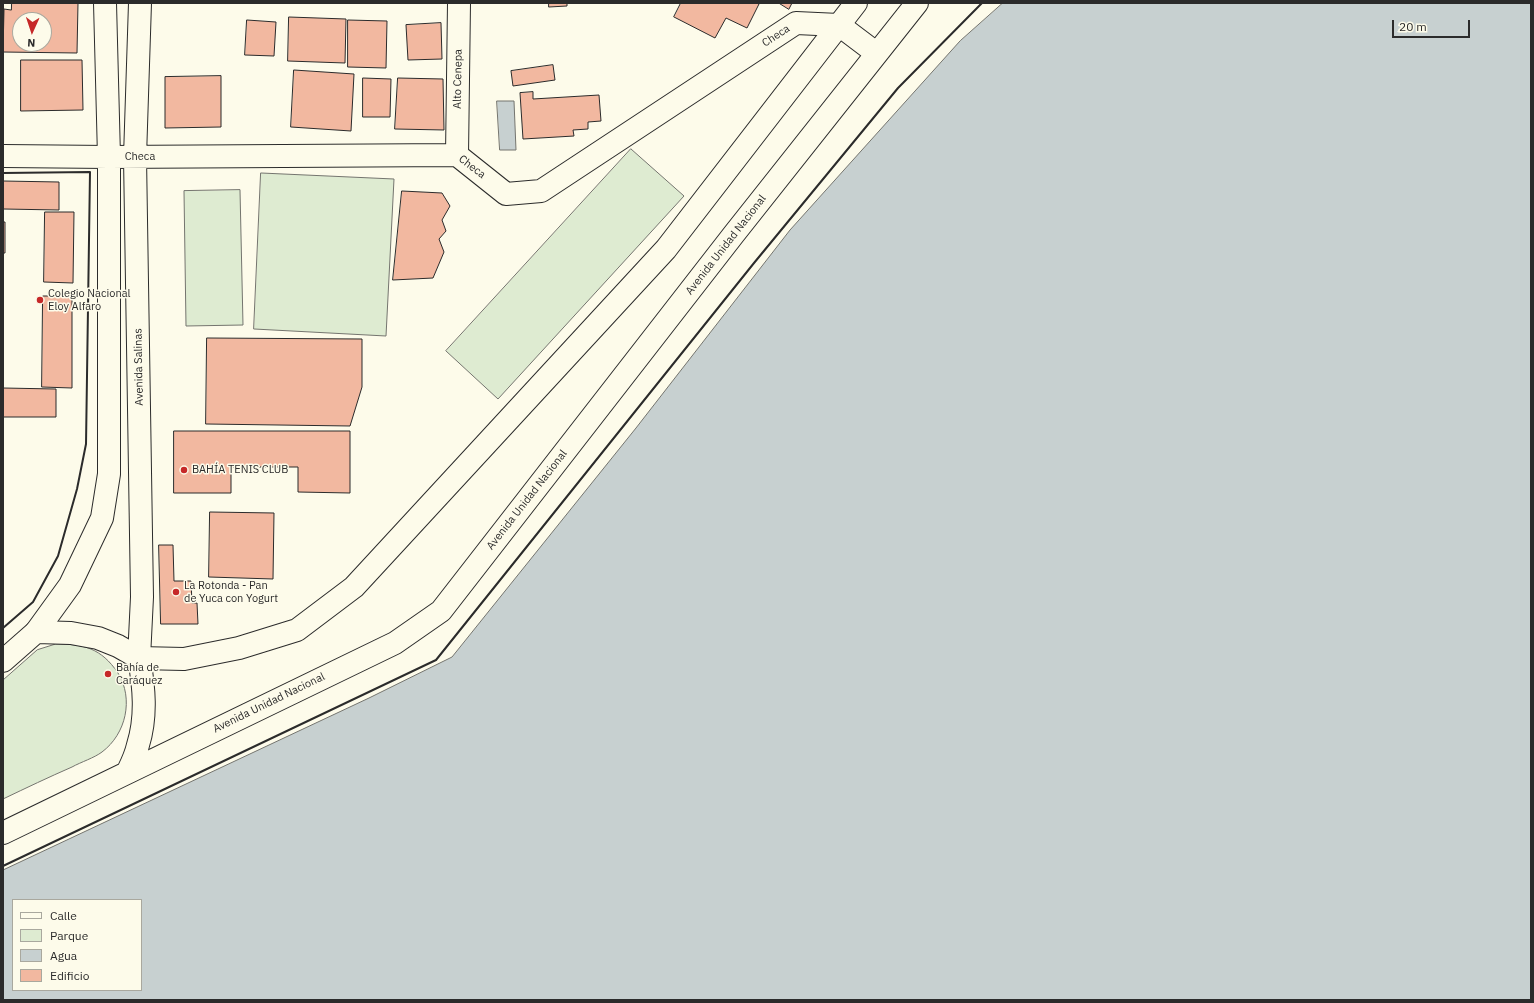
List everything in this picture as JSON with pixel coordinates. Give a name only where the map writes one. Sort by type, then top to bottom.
[{"type":"main road","points":[[3,661],[36,632],[70,585],[102,518],[108,481],[109,157],[105,3]]},
{"type":"main road","name":"Avenida Salinas","points":[[128,771],[139,744],[144,716],[144,687],[139,658],[142,597],[136,157],[140,3]]},
{"type":"main road","name":"Alto Cenepa","points":[[457,155],[459,3]]},
{"type":"main road","points":[[36,632],[71,633],[98,638],[118,646],[139,658],[184,658],[238,648],[297,630],[354,587],[666,249],[856,3]]},
{"type":"main road","name":"Avenida Unidad Nacional","points":[[3,833],[128,771],[395,643],[441,611],[876,53],[917,3]]},
{"type":"main road","name":"Checa","points":[[3,156],[136,157],[457,155],[506,194],[541,191],[796,23],[839,25]]},
{"type":"main road","points":[[839,25],[876,53]]},
{"type":"green space","points":[[631,149],[684,196],[498,399],[446,351]]},
{"type":"green space","points":[[261,173],[394,179],[386,336],[254,329]]},
{"type":"green space","points":[[240,190],[243,325],[186,326],[184,191]]},
{"type":"green space","points":[[56,644],[75,645],[91,649],[105,658],[112,665],[123,683],[126,694],[125,716],[122,726],[110,745],[99,754],[3,799],[3,680],[37,650]]},
{"type":"water","points":[[1003,3],[1531,3],[1531,1000],[3,1000],[3,870],[369,698],[452,657],[636,428],[790,230],[960,41]]},
{"type":"water","points":[[497,101],[514,101],[516,150],[500,150]]},
{"type":"building","points":[[12,3],[78,3],[77,53],[3,52],[4,9],[11,10]]},
{"type":"building","points":[[549,3],[567,3],[567,6],[549,7]]},
{"type":"building","points":[[681,3],[759,4],[747,28],[726,18],[715,38],[674,17]]},
{"type":"building","points":[[779,3],[792,3],[789,9]]},
{"type":"building","points":[[289,17],[346,19],[345,63],[288,61]]},
{"type":"building","points":[[247,20],[276,22],[274,56],[245,55]]},
{"type":"building","points":[[348,20],[387,21],[386,68],[348,67]]},
{"type":"building","points":[[441,23],[442,59],[408,60],[406,25]]},
{"type":"building","points":[[21,60],[82,60],[83,110],[21,111]]},
{"type":"building","points":[[553,65],[555,80],[513,86],[511,71]]},
{"type":"building","points":[[294,70],[354,74],[351,131],[291,127]]},
{"type":"building","points":[[221,76],[221,127],[165,128],[165,77]]},
{"type":"building","points":[[363,78],[391,79],[390,117],[363,117]]},
{"type":"building","points":[[398,78],[443,79],[444,130],[395,129]]},
{"type":"building","points":[[533,92],[533,99],[599,95],[601,121],[588,122],[588,129],[573,130],[574,136],[523,139],[520,93]]},
{"type":"building","points":[[3,181],[59,182],[59,210],[3,209]]},
{"type":"building","points":[[402,191],[442,193],[450,206],[442,220],[446,231],[439,239],[444,252],[433,278],[393,280]]},
{"type":"building","points":[[45,212],[74,212],[73,283],[44,282]]},
{"type":"building","points":[[3,222],[5,222],[5,253],[3,253]]},
{"type":"building","points":[[43,296],[72,296],[72,388],[42,387]]},
{"type":"building","points":[[207,338],[362,339],[362,387],[350,426],[206,424]]},
{"type":"building","points":[[3,388],[56,389],[56,417],[3,417]]},
{"type":"building","points":[[174,431],[350,431],[350,493],[298,492],[298,467],[231,467],[231,493],[174,493]]},
{"type":"building","points":[[210,512],[274,513],[273,579],[209,577]]},
{"type":"building","name":"La Rotonda - Pan de Yuca con Yogurt","points":[[159,545],[173,545],[174,581],[191,581],[192,603],[197,603],[198,624],[161,624]]},
{"type":"wall","points":[[3,866],[436,660],[754,263],[898,88],[982,3]]},
{"type":"wall","points":[[3,173],[90,172],[86,444],[77,489],[58,556],[33,602],[3,628]]},
{"type":"place","name":"Colegio Nacional Eloy Alfaro","points":[[40,300]]},
{"type":"place","name":"BAHÍA TENIS CLUB","points":[[184,470]]},
{"type":"place","name":"La Rotonda - Pan de Yuca con Yogurt","points":[[176,592]]},
{"type":"place","name":"Bahía de Caráquez","points":[[108,674]]}]
